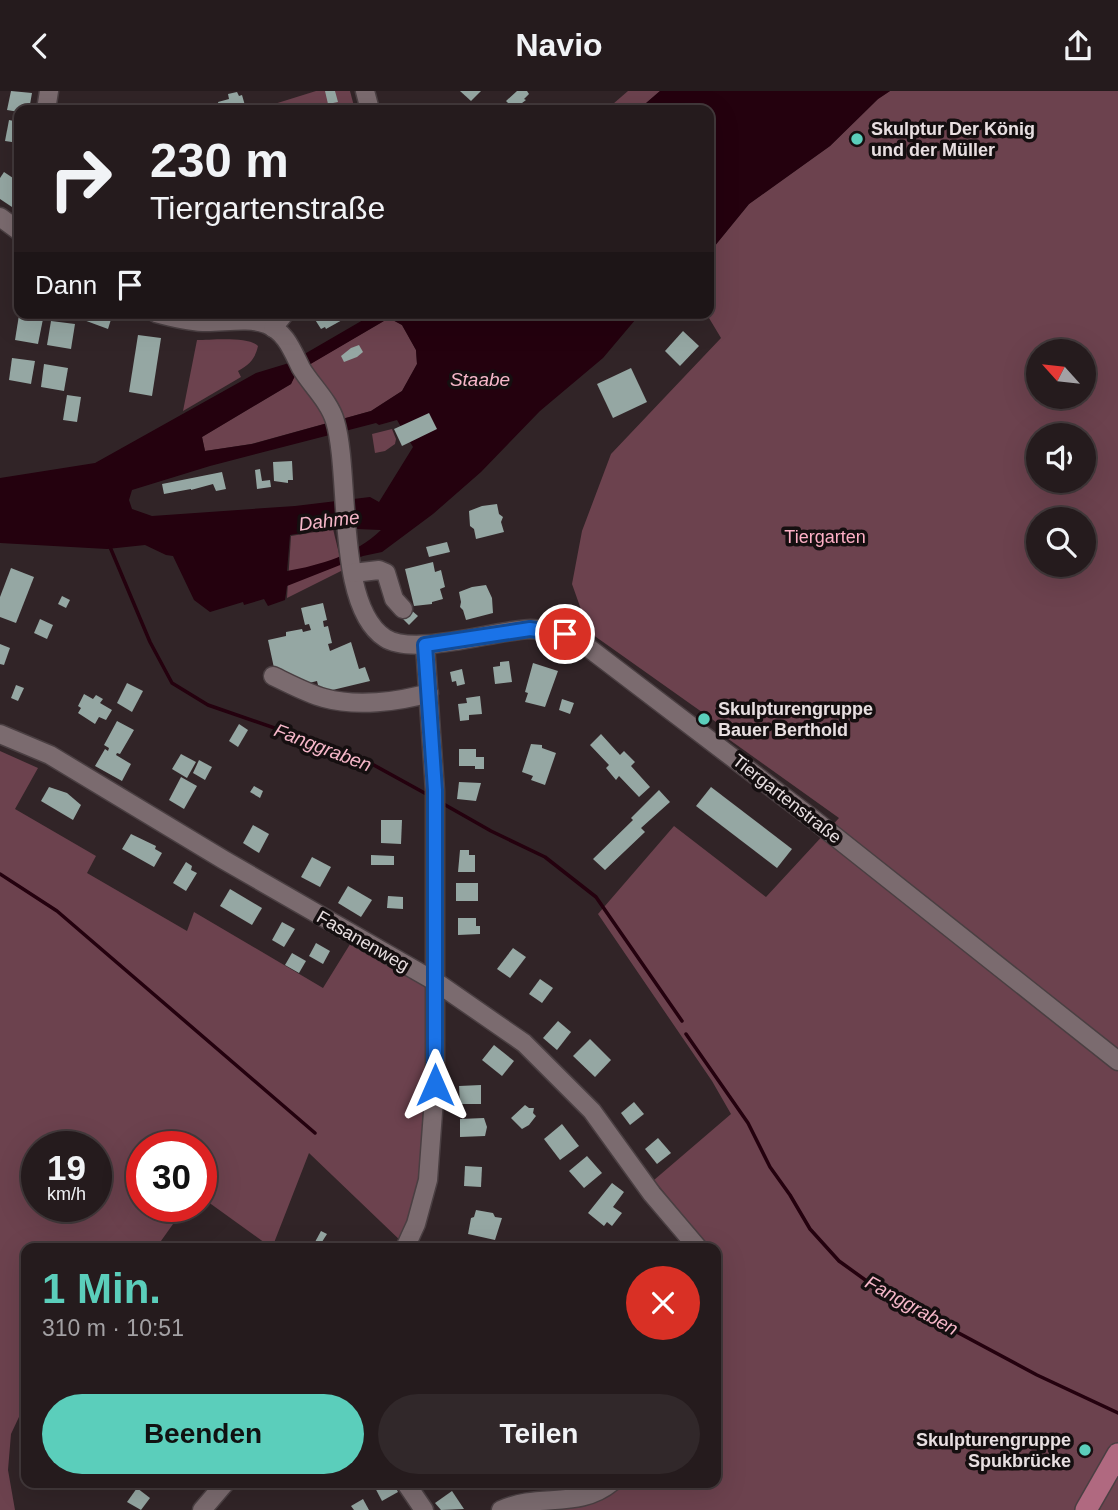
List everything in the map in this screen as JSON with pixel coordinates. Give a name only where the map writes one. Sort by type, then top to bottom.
[{"type":"main road","points":[[1086,1510],[1118,1454]]},
{"type":"street","points":[[367,100],[384,91]]},
{"type":"street","points":[[189,319],[256,321],[273,328],[280,319]]},
{"type":"street","name":"Tiergartenstraße","points":[[273,328],[285,337],[336,426],[350,555],[364,611],[373,627],[385,638],[397,643],[425,645],[530,629],[554,631],[577,639],[802,811],[1118,1061]]},
{"type":"street","points":[[350,555],[386,572],[394,599],[402,609]]},
{"type":"street","points":[[407,1243],[420,1213],[428,1180],[435,1085],[435,799],[425,645]]},
{"type":"street","points":[[273,676],[310,694],[343,701],[406,699],[429,693]]},
{"type":"street","name":"Fasanenweg","points":[[0,734],[50,755],[223,860],[436,982],[524,1043],[592,1111],[652,1195],[694,1243]]},
{"type":"street","points":[[202,1510],[221,1488]]},
{"type":"street","points":[[409,1488],[424,1510]]},
{"type":"street","points":[[501,1510],[519,1502],[578,1500],[605,1488]]},
{"type":"green space","points":[[316,91],[350,91],[354,105],[271,105]]},
{"type":"green space","points":[[628,91],[660,91],[644,105],[612,105]]},
{"type":"green space","name":"Tiergarten","points":[[890,91],[1118,91],[1118,1510],[516,1510],[557,1488],[721,1488],[721,1243],[706,1243],[654,1180],[731,1114],[712,1081],[598,914],[674,826],[766,897],[839,818],[727,738],[723,727],[589,632],[572,584],[582,531],[611,454],[721,338],[710,319],[714,319],[714,247],[749,204],[830,146],[878,99]]},
{"type":"green space","points":[[387,319],[402,325],[416,350],[417,364],[402,391],[371,411],[251,444],[205,451],[202,437],[291,384],[296,372]]},
{"type":"green space","points":[[197,340],[238,340],[258,346],[251,361],[238,371],[241,377],[183,411]]},
{"type":"green space","points":[[392,429],[395,444],[385,451],[375,453],[372,434]]},
{"type":"green space","points":[[333,529],[343,570],[287,598],[291,536]]},
{"type":"green space","points":[[0,751],[38,768],[15,809],[96,856],[87,873],[187,931],[194,912],[323,988],[352,941],[426,984],[429,999],[425,1160],[404,1243],[309,1153],[274,1243],[265,1243],[217,1208],[217,1131],[126,1131],[126,1222],[174,1222],[160,1243],[21,1243],[21,1413],[11,1434],[8,1470],[15,1510],[0,1510]]},
{"type":"water","points":[[660,91],[890,91],[878,99],[830,146],[749,204],[714,247],[714,105],[644,105]]},
{"type":"water","points":[[365,319],[387,319],[297,372],[291,384],[202,437],[205,451],[252,444],[371,411],[402,391],[417,364],[416,350],[402,325],[391,319],[636,319],[603,358],[540,411],[481,472],[433,514],[382,552],[363,556],[287,586],[285,600],[268,606],[264,599],[210,612],[194,600],[173,556],[145,545],[107,549],[0,543],[0,478],[95,463],[256,373],[289,363]],"holes":[[[397,420],[413,447],[379,502],[370,497],[295,506],[152,516],[132,509],[129,500],[132,490],[210,466],[376,423],[379,425]],[[333,528],[381,530],[371,539],[337,558],[287,571],[290,535]]]},
{"type":"building","points":[[11,91],[32,93],[30,105],[14,105],[14,111],[7,110]]},
{"type":"building","points":[[325,91],[335,91],[338,102],[328,104]]},
{"type":"building","points":[[460,91],[481,91],[471,101]]},
{"type":"building","points":[[517,91],[527,91],[529,94],[519,105],[510,105],[506,101]]},
{"type":"building","points":[[237,92],[239,96],[242,95],[245,105],[219,105],[218,102],[229,99],[228,94]]},
{"type":"building","points":[[9,120],[14,121],[14,142],[5,141]]},
{"type":"building","points":[[4,172],[14,179],[12,207],[0,199],[0,178]]},
{"type":"building","points":[[18,319],[43,319],[38,344],[15,340]]},
{"type":"building","points":[[81,319],[111,319],[108,329]]},
{"type":"building","points":[[315,319],[344,319],[326,329],[321,329]]},
{"type":"building","points":[[51,321],[75,324],[71,349],[47,345]]},
{"type":"building","points":[[683,331],[699,346],[680,366],[665,351]]},
{"type":"building","points":[[138,335],[161,338],[152,396],[129,392]]},
{"type":"building","points":[[359,345],[363,352],[344,362],[341,356]]},
{"type":"building","points":[[12,358],[35,361],[31,384],[9,380]]},
{"type":"building","points":[[44,364],[68,368],[64,391],[41,387]]},
{"type":"building","points":[[631,368],[647,402],[613,418],[597,384]]},
{"type":"building","points":[[67,395],[81,397],[77,422],[63,420]]},
{"type":"building","points":[[429,413],[437,429],[402,446],[394,429]]},
{"type":"building","points":[[292,461],[293,480],[288,480],[288,483],[274,481],[273,462]]},
{"type":"building","points":[[260,469],[262,481],[270,480],[271,487],[257,489],[255,470]]},
{"type":"building","points":[[222,472],[226,489],[216,491],[213,484],[164,494],[162,484]]},
{"type":"building","points":[[497,504],[499,514],[503,517],[501,522],[504,532],[476,539],[474,529],[470,526],[469,511]]},
{"type":"building","points":[[447,542],[450,552],[429,557],[426,547]]},
{"type":"building","points":[[433,562],[435,572],[441,570],[445,587],[440,589],[443,599],[432,604],[414,606],[405,569]]},
{"type":"building","points":[[11,568],[34,577],[16,623],[0,617],[0,597]]},
{"type":"building","points":[[486,585],[492,598],[493,613],[466,620],[460,607],[459,592]]},
{"type":"building","points":[[62,596],[70,600],[66,608],[58,604]]},
{"type":"building","points":[[323,603],[327,620],[323,621],[324,627],[328,626],[332,643],[328,644],[330,651],[351,642],[359,669],[365,667],[370,681],[320,693],[317,681],[301,685],[274,668],[268,640],[286,636],[286,632],[311,630],[309,624],[305,625],[301,608]]},
{"type":"building","points":[[410,609],[418,616],[409,625],[402,618]]},
{"type":"building","points":[[40,619],[53,625],[47,639],[34,633]]},
{"type":"building","points":[[0,644],[10,648],[4,665],[0,664]]},
{"type":"building","points":[[509,661],[512,682],[495,684],[493,667],[500,666],[500,662]]},
{"type":"building","points":[[533,663],[558,671],[545,707],[525,702]]},
{"type":"building","points":[[462,669],[465,684],[457,686],[456,681],[452,682],[450,672]]},
{"type":"building","points":[[127,683],[143,691],[132,712],[117,703]]},
{"type":"building","points":[[16,685],[24,688],[18,701],[11,698]]},
{"type":"building","points":[[84,694],[93,699],[96,695],[103,699],[100,703],[112,710],[106,720],[99,717],[95,724],[78,713],[81,708],[78,706]]},
{"type":"building","points":[[480,696],[482,714],[469,715],[469,720],[460,721],[458,704],[467,703],[466,698]]},
{"type":"building","points":[[562,699],[574,703],[570,714],[559,710]]},
{"type":"building","points":[[117,721],[134,730],[120,754],[116,755],[131,764],[122,781],[95,766],[105,749],[108,751],[109,748],[104,745]]},
{"type":"building","points":[[239,724],[248,730],[238,747],[229,741]]},
{"type":"building","points":[[601,734],[620,755],[624,751],[635,762],[631,766],[650,787],[639,797],[619,776],[616,780],[606,768],[609,765],[590,745]]},
{"type":"building","points":[[531,744],[542,745],[542,748],[556,753],[545,785],[531,780],[533,776],[522,772]]},
{"type":"building","points":[[459,749],[476,749],[476,757],[484,757],[484,769],[459,766]]},
{"type":"building","points":[[181,754],[196,762],[187,778],[172,769]]},
{"type":"building","points":[[199,760],[212,767],[205,780],[193,773]]},
{"type":"building","points":[[181,777],[197,786],[184,809],[169,800]]},
{"type":"building","points":[[459,782],[481,783],[476,801],[457,799]]},
{"type":"building","points":[[254,786],[263,791],[260,798],[250,792]]},
{"type":"building","points":[[49,787],[67,793],[81,805],[73,820],[41,801]]},
{"type":"building","points":[[711,787],[792,849],[777,868],[696,806]]},
{"type":"building","points":[[659,790],[670,802],[641,828],[645,832],[605,870],[593,859]]},
{"type":"building","points":[[381,820],[402,820],[401,844],[381,843]]},
{"type":"building","points":[[253,825],[269,834],[259,853],[243,843]]},
{"type":"building","points":[[131,834],[156,846],[155,849],[162,853],[154,867],[122,849]]},
{"type":"building","points":[[460,850],[469,850],[469,855],[475,855],[475,872],[458,872]]},
{"type":"building","points":[[371,855],[394,856],[394,865],[371,865]]},
{"type":"building","points":[[312,857],[331,867],[320,887],[301,877]]},
{"type":"building","points":[[186,862],[192,866],[191,870],[197,873],[186,891],[173,883]]},
{"type":"building","points":[[456,883],[478,883],[478,901],[456,901]]},
{"type":"building","points":[[348,886],[372,900],[361,917],[338,903]]},
{"type":"building","points":[[230,889],[262,908],[252,925],[220,906]]},
{"type":"building","points":[[388,896],[403,897],[403,909],[387,908]]},
{"type":"building","points":[[458,918],[476,918],[480,934],[458,935]]},
{"type":"building","points":[[282,922],[295,929],[284,947],[272,940]]},
{"type":"building","points":[[316,943],[330,951],[323,964],[309,956]]},
{"type":"building","points":[[513,948],[526,957],[510,978],[497,969]]},
{"type":"building","points":[[292,953],[306,961],[299,973],[285,965]]},
{"type":"building","points":[[540,979],[553,988],[542,1003],[529,994]]},
{"type":"building","points":[[558,1021],[571,1032],[557,1050],[543,1038]]},
{"type":"building","points":[[590,1039],[611,1060],[595,1077],[573,1056]]},
{"type":"building","points":[[494,1045],[514,1061],[502,1076],[482,1060]]},
{"type":"building","points":[[481,1085],[481,1104],[460,1104],[459,1086]]},
{"type":"building","points":[[634,1102],[644,1114],[630,1125],[621,1113]]},
{"type":"building","points":[[525,1105],[534,1108],[533,1113],[536,1116],[522,1129],[511,1118]]},
{"type":"building","points":[[484,1118],[487,1127],[485,1136],[460,1137],[460,1119]]},
{"type":"building","points":[[562,1124],[579,1146],[560,1160],[544,1139]]},
{"type":"building","points":[[658,1138],[671,1153],[657,1164],[645,1149]]},
{"type":"building","points":[[587,1156],[602,1173],[584,1188],[569,1171]]},
{"type":"building","points":[[465,1166],[482,1167],[481,1187],[464,1186]]},
{"type":"building","points":[[612,1183],[624,1192],[613,1207],[622,1213],[612,1226],[607,1222],[604,1226],[588,1213]]},
{"type":"building","points":[[476,1210],[493,1213],[495,1217],[502,1218],[495,1240],[468,1234],[471,1218]]},
{"type":"building","points":[[321,1231],[327,1234],[321,1243],[315,1242]]},
{"type":"building","points":[[137,1488],[150,1498],[141,1510],[127,1502]]},
{"type":"building","points":[[375,1488],[396,1488],[398,1492],[382,1501]]},
{"type":"building","points":[[452,1491],[464,1509],[441,1510],[435,1503]]},
{"type":"building","points":[[363,1499],[369,1510],[354,1510],[351,1506]]},
{"type":"waterway","name":"Fanggraben","points":[[110,547],[150,642],[172,683],[208,705],[361,758],[430,796]]},
{"type":"waterway","name":"Fanggraben","points":[[440,802],[545,857],[596,897],[682,1021]]},
{"type":"waterway","points":[[0,874],[57,911],[315,1133]]},
{"type":"waterway","name":"Fanggraben","points":[[686,1034],[748,1123],[770,1167],[810,1229],[839,1261],[882,1292],[1037,1375],[1118,1413]]},
{"type":"place","name":"Skulptur Der König und der Müller","points":[[857,139]]},
{"type":"place","name":"Skulpturengruppe Bauer Berthold","points":[[704,719]]},
{"type":"place","name":"Skulpturengruppe Spukbrücke","points":[[1085,1450]]},
{"type":"route","points":[[435,1085],[435,790],[425,645],[530,629],[565,634]]},
{"type":"water label","name":"Staabe","points":[[480,379]]},
{"type":"water label","name":"Dahme","points":[[329,520]]}]
